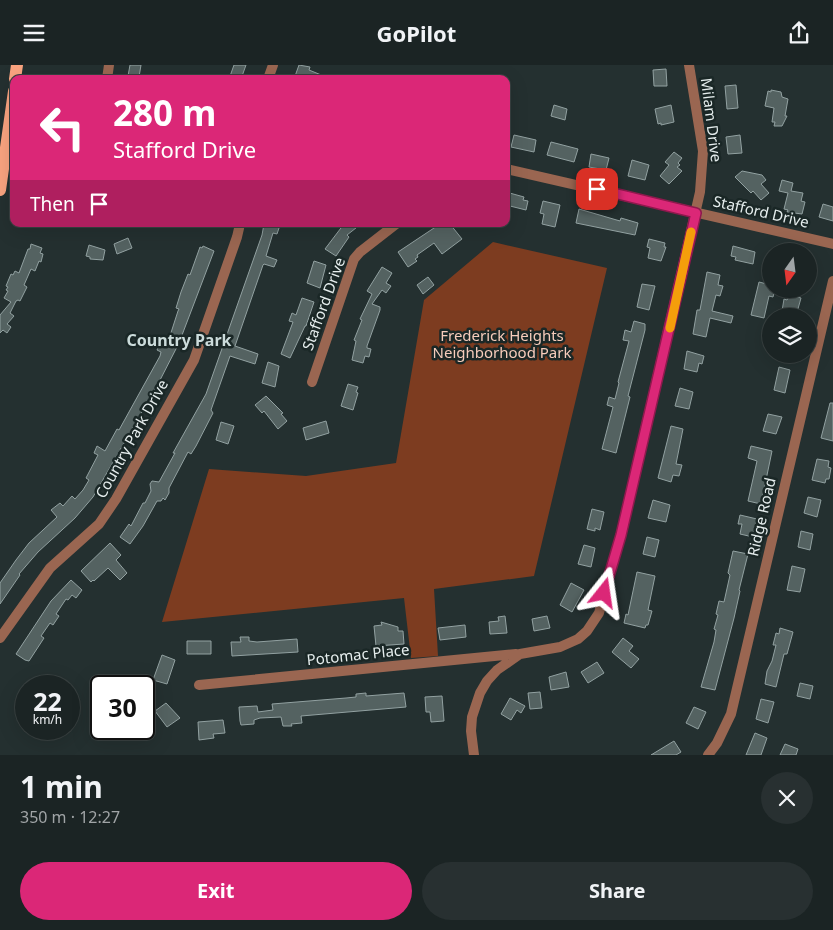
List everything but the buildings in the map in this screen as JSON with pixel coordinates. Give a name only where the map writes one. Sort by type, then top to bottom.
[{"type":"main road","points":[[0,191],[5,121],[10,104]]},
{"type":"street","name":"Milam Drive","points":[[474,755],[471,731],[472,717],[480,693],[487,681],[497,670],[520,654],[560,647],[570,643],[587,631],[598,613],[621,535],[696,213],[703,170],[703,151],[689,65]]},
{"type":"street","name":"Stafford Drive","points":[[510,170],[833,244]]},
{"type":"street","name":"Country Park Drive","points":[[0,638],[50,568],[99,523],[116,499],[198,351],[238,237],[240,227]]},
{"type":"street","name":"Stafford Drive","points":[[312,382],[354,259],[360,252],[392,227]]},
{"type":"street","name":"Ridge Road","points":[[708,755],[718,743],[731,714],[833,281]]},
{"type":"street","name":"Potomac Place","points":[[198,685],[520,654]]},
{"type":"green space","name":"Frederick Heights Neighborhood Park","points":[[493,242],[607,268],[534,576],[434,589],[438,656],[411,658],[404,598],[162,622],[209,469],[306,476],[396,463],[424,300]]},
{"type":"slow traffic","points":[[670,328],[691,232]]},
{"type":"district","name":"Country Park","points":[[179,340]]},
{"type":"route","points":[[597,189],[696,213],[621,535],[604,593]]}]
